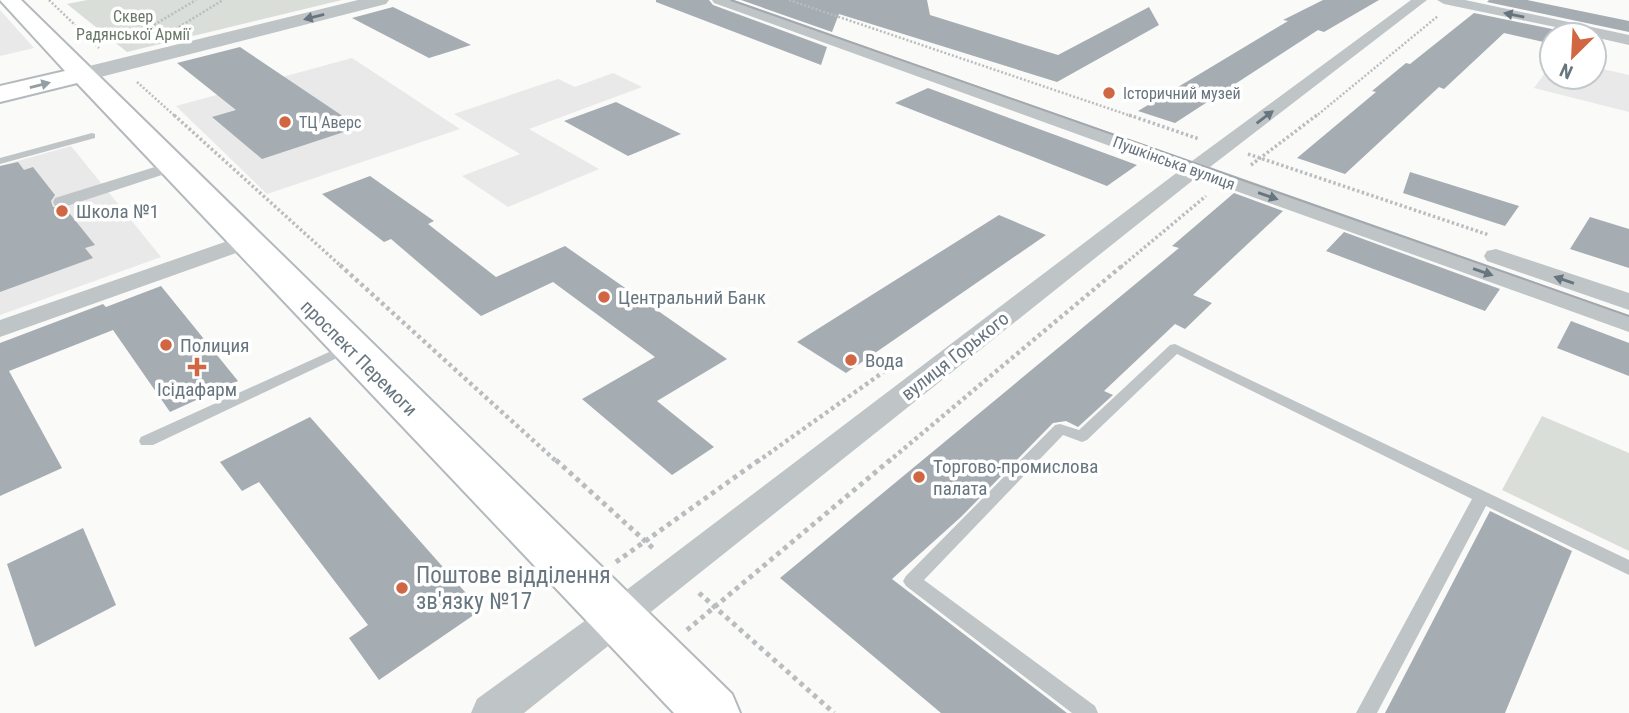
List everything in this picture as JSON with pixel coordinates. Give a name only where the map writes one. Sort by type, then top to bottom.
[{"type":"main road","name":"проспект Перемоги","points":[[9,0],[102,65],[172,167],[712,713]]},
{"type":"main road","points":[[0,94],[102,65]]},
{"type":"street","points":[[102,65],[380,0]]},
{"type":"street","name":"Пушкінська вулиця","points":[[719,0],[1227,164],[1629,324]]},
{"type":"street","name":"Пушкінська вулиця","points":[[756,0],[1629,302]]},
{"type":"street","name":"вулиця Горького","points":[[492,713],[1227,164],[1420,0]]},
{"type":"street","points":[[1450,1],[1629,40]]},
{"type":"street","points":[[61,202],[172,167]]},
{"type":"street","points":[[0,329],[245,242]]},
{"type":"lane","points":[[0,161],[92,136]]},
{"type":"lane","points":[[147,441],[349,347]]},
{"type":"lane","points":[[1080,711],[912,581],[1060,429],[1082,436],[1175,348],[1629,568]]},
{"type":"lane","points":[[1367,713],[1482,497]]},
{"type":"path","points":[[49,0],[102,65],[834,713]]},
{"type":"path","points":[[102,65],[196,0]]},
{"type":"path","points":[[789,0],[1227,164],[1495,237]]},
{"type":"path","points":[[656,657],[1227,164],[1450,1]]},
{"type":"shaded area","points":[[0,10],[34,48],[0,56]]},
{"type":"shaded area","points":[[352,58],[460,129],[267,194],[176,106]]},
{"type":"shaded area","points":[[1608,70],[1629,75],[1629,112],[1546,91],[1608,91]]},
{"type":"shaded area","points":[[613,73],[642,87],[529,129],[599,169],[508,207],[462,176],[520,154],[454,114],[558,79],[575,87]]},
{"type":"shaded area","name":"Школа №1","points":[[71,146],[161,257],[0,315],[0,166]]},
{"type":"green space","name":"Сквер Радянської Армії","points":[[87,0],[342,0],[127,52],[67,4]]},
{"type":"green space","points":[[1542,416],[1629,453],[1629,551],[1502,490]]},
{"type":"building","points":[[709,0],[713,5],[827,47],[821,65],[656,2]]},
{"type":"building","points":[[741,0],[927,0],[930,15],[1058,55],[1149,7],[1159,25],[1057,82],[839,14],[832,32]]},
{"type":"building","points":[[1323,0],[1379,0],[1324,32],[1318,30],[1175,123],[1138,111],[1288,21],[1283,20]]},
{"type":"building","points":[[1527,0],[1629,21],[1629,32],[1608,28],[1608,21],[1577,21],[1487,2]]},
{"type":"building","points":[[393,7],[471,45],[429,58],[352,18]]},
{"type":"building","points":[[1474,13],[1538,26],[1538,41],[1504,33],[1444,89],[1439,87],[1345,174],[1297,158],[1376,92],[1372,91],[1406,63],[1410,64]]},
{"type":"building","points":[[240,47],[359,127],[262,159],[212,117],[236,110],[177,63]]},
{"type":"building","points":[[928,88],[1137,165],[1107,186],[895,103]]},
{"type":"building","points":[[616,102],[681,134],[628,156],[564,121]]},
{"type":"building","points":[[18,162],[24,170],[33,167],[55,195],[51,201],[53,207],[66,209],[95,245],[85,248],[93,258],[0,292],[0,166]]},
{"type":"building","points":[[1410,172],[1519,206],[1505,226],[1403,193]]},
{"type":"building","points":[[370,176],[434,221],[428,224],[496,277],[565,246],[727,359],[657,401],[714,447],[672,475],[582,399],[655,357],[553,282],[481,316],[391,239],[384,242],[322,194]]},
{"type":"building","points":[[1234,193],[1283,211],[1193,295],[1212,303],[1185,329],[1175,324],[1104,391],[1113,395],[1078,427],[1066,421],[1053,423],[962,516],[892,579],[1067,713],[941,713],[780,578],[1179,248],[1172,246]]},
{"type":"building","points":[[999,215],[1046,235],[846,373],[797,342]]},
{"type":"building","points":[[1590,217],[1629,229],[1629,268],[1570,249]]},
{"type":"building","points":[[1344,232],[1500,289],[1485,311],[1326,251]]},
{"type":"building","name":"Полиция","points":[[161,286],[238,381],[170,412],[113,330],[9,371],[62,468],[0,496],[0,343],[103,304],[106,307]]},
{"type":"building","points":[[1571,321],[1629,343],[1629,376],[1557,348]]},
{"type":"building","points":[[310,417],[481,610],[379,680],[349,638],[368,625],[259,482],[242,491],[220,462]]},
{"type":"building","points":[[1490,511],[1572,551],[1505,713],[1385,713]]},
{"type":"building","points":[[83,528],[116,605],[35,647],[7,564]]},
{"type":"tram line","points":[[731,0],[1629,316]]},
{"type":"place","name":"Історичний музей","points":[[1109,93]]},
{"type":"place","name":"ТЦ Аверс","points":[[285,122]]},
{"type":"place","name":"Школа №1","points":[[62,211]]},
{"type":"place","name":"Центральний Банк","points":[[604,297]]},
{"type":"place","name":"Полиция","points":[[166,345]]},
{"type":"place","name":"Вода","points":[[851,360]]},
{"type":"place","name":"Ісідафарм","points":[[197,367]]},
{"type":"place","name":"Торгово-промислова палата","points":[[919,477]]},
{"type":"place","name":"Поштове відділення зв'язку №17","points":[[402,588]]}]
